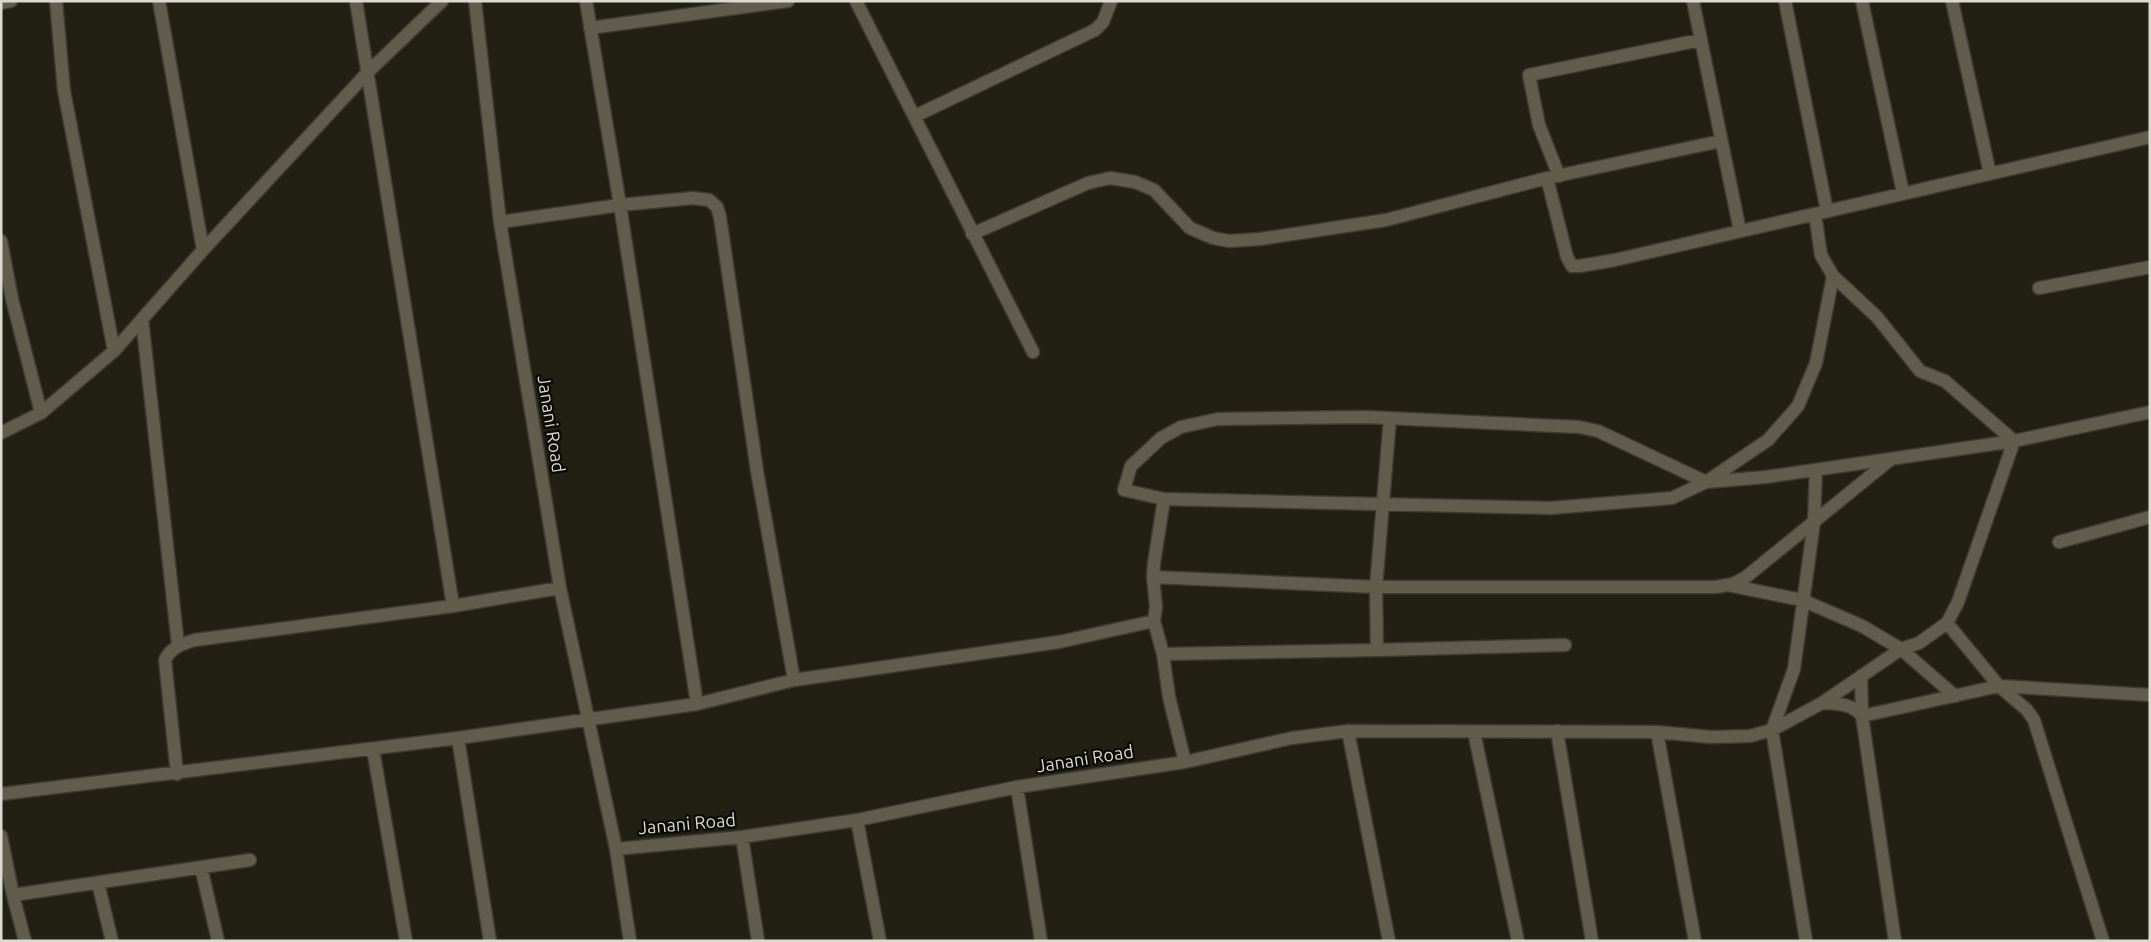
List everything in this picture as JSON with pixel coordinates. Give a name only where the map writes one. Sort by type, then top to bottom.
[{"type":"street","points":[[1,3],[11,1]]},
{"type":"street","points":[[56,1],[64,91],[114,351]]},
{"type":"street","points":[[158,1],[204,250]]},
{"type":"street","points":[[356,1],[453,606]]},
{"type":"street","points":[[1,433],[41,413],[114,351],[367,73],[442,1]]},
{"type":"street","name":"Janani Road","points":[[475,1],[500,222],[560,588],[616,849],[630,941]]},
{"type":"street","points":[[586,1],[620,205],[697,704]]},
{"type":"street","points":[[590,28],[788,1]]},
{"type":"street","points":[[856,1],[1033,352]]},
{"type":"street","points":[[915,116],[1095,30],[1103,22],[1112,1]]},
{"type":"street","points":[[1693,1],[1740,231]]},
{"type":"street","points":[[1785,1],[1821,213],[1820,255],[1833,276],[1877,317],[1920,370],[1945,381],[2014,441]]},
{"type":"street","points":[[1862,1],[1903,193]]},
{"type":"street","points":[[1952,1],[1990,174]]},
{"type":"street","points":[[1700,40],[1529,75],[1539,125],[1553,177],[1567,257],[1572,266],[1615,260],[2150,137]]},
{"type":"street","points":[[972,234],[1088,183],[1110,178],[1136,182],[1154,190],[1190,228],[1213,238],[1230,242],[1260,239],[1386,220],[1553,177],[1721,141]]},
{"type":"street","points":[[500,222],[620,205],[693,198],[708,200],[717,207],[757,471],[794,680]]},
{"type":"street","points":[[1,241],[12,299],[41,413]]},
{"type":"street","points":[[2039,288],[2150,267]]},
{"type":"street","points":[[1833,276],[1816,363],[1798,406],[1768,440],[1706,482],[1672,498],[1551,508],[1164,500],[1124,490],[1131,466],[1161,438],[1181,427],[1218,419],[1390,418],[1579,427],[1598,431],[1706,482],[1766,477],[2014,441],[2150,412]]},
{"type":"street","points":[[142,319],[178,645]]},
{"type":"street","points":[[1377,650],[1376,587],[1390,418]]},
{"type":"street","points":[[2014,441],[1958,602],[1947,623],[1999,686],[2027,710],[2034,720],[2103,941]]},
{"type":"street","points":[[1153,577],[1376,587],[1716,587],[1746,578],[1892,458]]},
{"type":"street","points":[[1806,941],[1772,730],[1794,669],[1814,522],[1816,470]]},
{"type":"street","points":[[1164,500],[1153,577],[1156,607],[1154,621],[1163,654],[1170,698],[1185,762]]},
{"type":"street","points":[[2059,542],[2150,517]]},
{"type":"street","points":[[1727,585],[1802,600],[1862,626],[1901,649],[1955,696]]},
{"type":"street","points":[[177,774],[165,660],[168,653],[178,645],[195,640],[453,606],[560,588]]},
{"type":"street","points":[[1,794],[374,749],[697,704],[794,680],[1059,642],[1154,621]]},
{"type":"street","name":"Janani Road","points":[[616,849],[742,837],[857,820],[1017,787],[1185,762],[1292,738],[1348,731],[1656,732],[1711,737],[1750,736],[1772,730],[1822,702],[1901,649],[1919,643],[1947,623]]},
{"type":"street","points":[[1163,654],[1565,645]]},
{"type":"street","points":[[1861,676],[1862,716],[1895,941]]},
{"type":"street","points":[[1862,716],[1999,686],[2150,695]]},
{"type":"street","points":[[1822,702],[1849,706],[1858,711],[1862,716]]},
{"type":"street","points":[[1348,731],[1389,941]]},
{"type":"street","points":[[1557,731],[1592,941]]},
{"type":"street","points":[[1474,732],[1518,941]]},
{"type":"street","points":[[1656,732],[1694,941]]},
{"type":"street","points":[[458,738],[490,941]]},
{"type":"street","points":[[374,749],[406,941]]},
{"type":"street","points":[[1017,787],[1041,941]]},
{"type":"street","points":[[857,820],[880,941]]},
{"type":"street","points":[[1,836],[25,941]]},
{"type":"street","points":[[742,837],[758,941]]},
{"type":"street","points":[[13,895],[250,860]]},
{"type":"street","points":[[200,867],[218,941]]},
{"type":"street","points":[[98,883],[112,941]]}]
